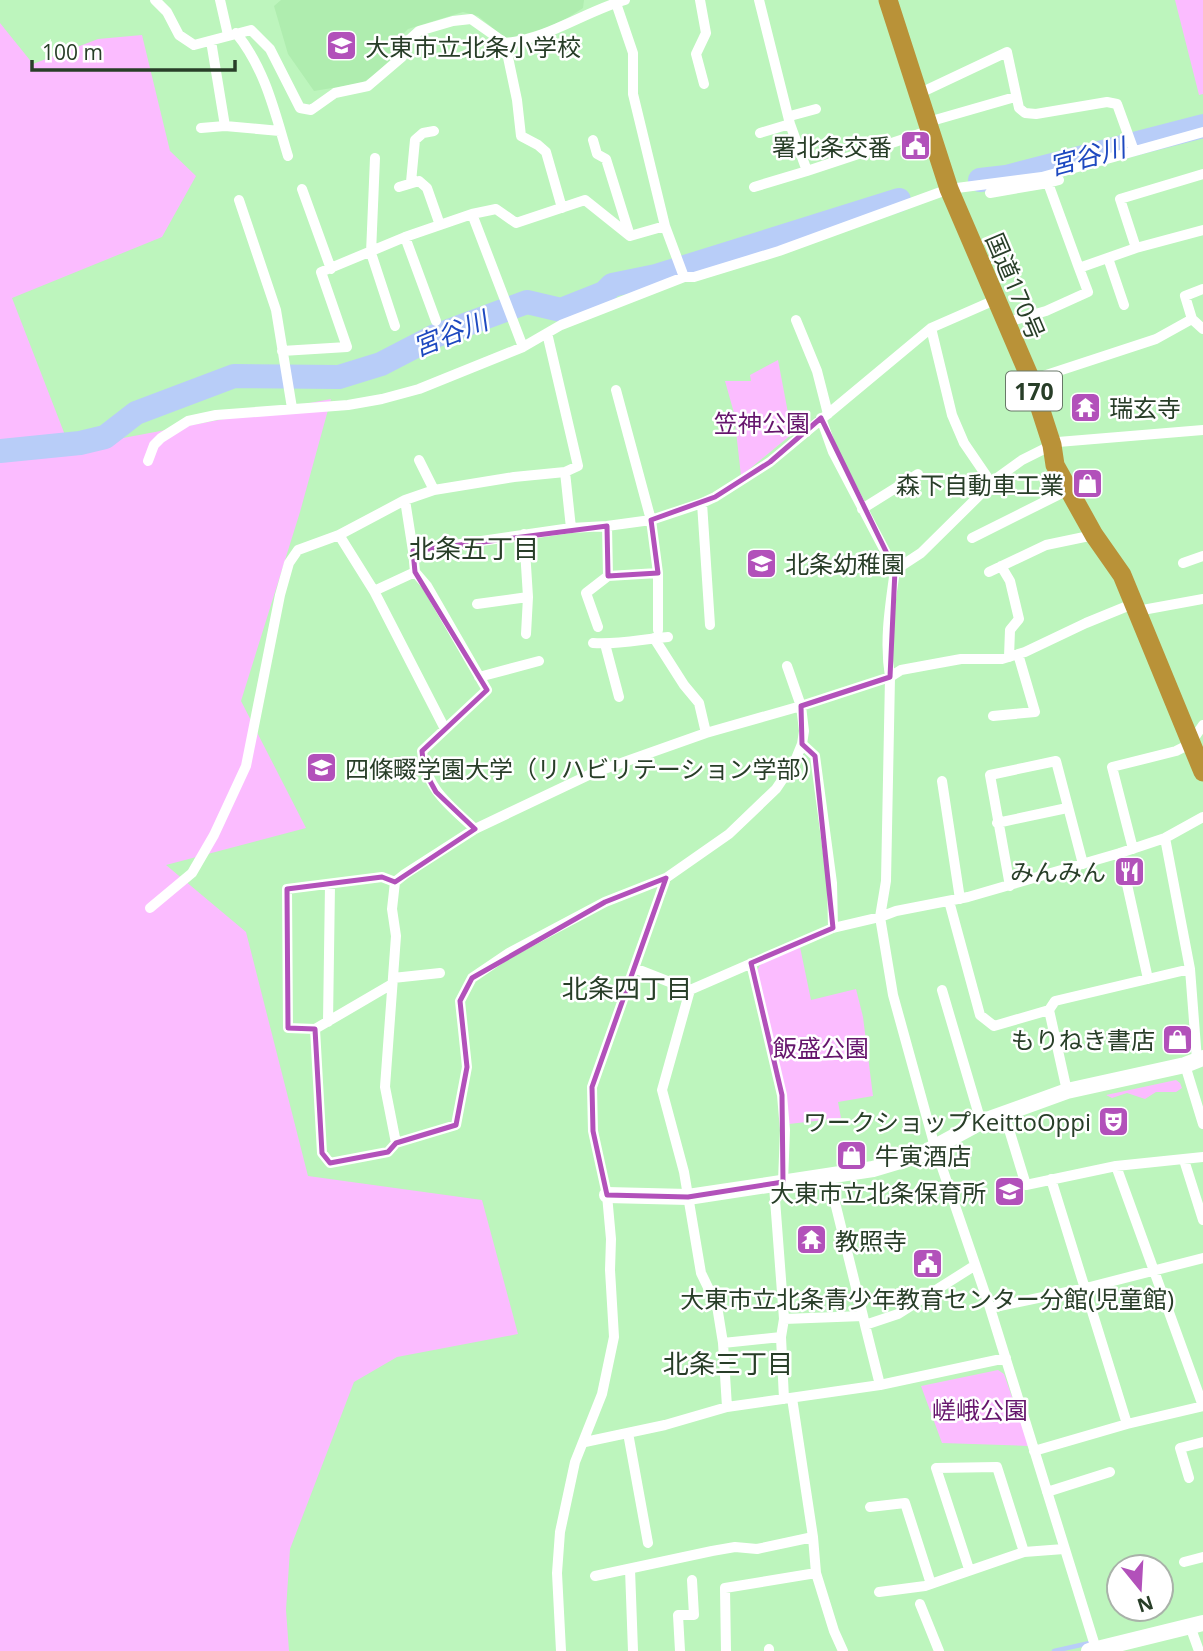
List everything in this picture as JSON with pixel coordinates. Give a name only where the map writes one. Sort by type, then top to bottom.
[{"type":"highway","name":"国道170号","points":[[888,0],[950,189],[995,300],[1007,322],[1020,360],[1031,380],[1052,445],[1055,465],[1094,535],[1122,575],[1203,772]]},
{"type":"street","points":[[155,0],[167,12],[179,35],[194,45],[251,30],[270,50],[300,108],[311,110],[335,93],[368,86],[402,57],[408,41],[419,31],[471,19],[505,43],[517,100],[521,136],[546,152],[562,208]]},
{"type":"street","points":[[220,0],[232,34],[253,53],[272,102],[288,156]]},
{"type":"street","points":[[700,0],[706,33],[696,54],[704,84]]},
{"type":"street","points":[[759,0],[790,120],[807,171]]},
{"type":"street","points":[[505,43],[551,32],[593,5],[620,1],[633,53],[633,94],[665,226],[684,276]]},
{"type":"street","points":[[211,41],[225,126]]},
{"type":"street","points":[[918,94],[1007,52],[1019,108],[1026,113],[1035,114],[1107,102],[1117,104],[1134,151]]},
{"type":"street","points":[[754,187],[807,171],[1015,97]]},
{"type":"street","points":[[760,133],[816,109]]},
{"type":"street","points":[[201,128],[225,126],[280,131]]},
{"type":"street","points":[[411,182],[415,140],[422,133],[434,131]]},
{"type":"street","points":[[148,461],[154,445],[161,438],[188,421],[291,402],[348,405],[419,389],[523,347],[561,325],[684,276],[694,277],[779,251],[950,189],[1008,183],[1060,173],[1203,132]]},
{"type":"street","points":[[593,140],[597,154],[606,159],[630,236]]},
{"type":"street","points":[[375,158],[371,253],[395,326]]},
{"type":"street","points":[[990,193],[1062,179],[1060,173]]},
{"type":"street","points":[[1136,248],[1120,199],[1203,174]]},
{"type":"street","points":[[399,187],[419,181],[427,188],[440,225]]},
{"type":"street","points":[[1007,322],[1046,311],[1088,292],[1048,183]]},
{"type":"street","points":[[302,189],[331,269]]},
{"type":"street","points":[[239,200],[276,310],[291,402]]},
{"type":"street","points":[[282,351],[347,347],[321,272],[405,237],[472,214],[496,209],[516,223],[585,200],[630,236]]},
{"type":"street","points":[[472,214],[523,347]]},
{"type":"street","points":[[630,236],[665,226]]},
{"type":"street","points":[[1079,268],[1136,248],[1203,230]]},
{"type":"street","points":[[405,237],[436,321]]},
{"type":"street","points":[[1108,258],[1124,305]]},
{"type":"street","points":[[1203,289],[1185,296],[1192,320],[1203,329]]},
{"type":"street","points":[[413,551],[524,534],[651,520],[702,503],[770,462],[931,328],[995,300]]},
{"type":"street","points":[[796,320],[817,371],[833,452],[895,570],[887,658],[890,677],[886,881],[880,917],[893,995],[935,1147],[1006,1358],[1093,1650],[1196,1625],[1199,1651]]},
{"type":"street","points":[[1031,380],[1156,339],[1192,320]]},
{"type":"street","points":[[931,328],[952,415],[964,443],[992,484]]},
{"type":"street","points":[[150,908],[192,873],[214,835],[246,766],[289,563],[298,550],[339,535],[405,500],[434,490],[565,472],[578,466],[547,333]]},
{"type":"street","points":[[616,390],[651,520],[658,573],[660,635],[684,685],[699,703],[706,733]]},
{"type":"street","points":[[895,570],[921,553],[992,484],[1022,460],[1058,442],[1203,430]]},
{"type":"street","points":[[419,460],[434,490]]},
{"type":"street","points":[[565,472],[571,528]]},
{"type":"street","points":[[862,509],[918,474]]},
{"type":"street","points":[[972,538],[1068,490]]},
{"type":"street","points":[[405,500],[415,572],[427,586],[487,690],[422,751],[424,770],[436,792],[475,829]]},
{"type":"street","points":[[702,503],[710,625]]},
{"type":"street","points":[[607,526],[608,576]]},
{"type":"street","points":[[524,534],[528,597],[526,634]]},
{"type":"street","points":[[339,535],[374,591],[445,729]]},
{"type":"street","points":[[989,572],[1046,545],[1094,535]]},
{"type":"street","points":[[1183,563],[1203,556]]},
{"type":"street","points":[[993,716],[1035,712],[1014,656],[1010,630],[1019,619],[1010,581],[1002,566]]},
{"type":"street","points":[[374,591],[415,572]]},
{"type":"street","points":[[598,627],[586,593],[608,576],[658,573]]},
{"type":"street","points":[[477,604],[528,597]]},
{"type":"street","points":[[395,882],[475,829],[593,773],[706,733],[801,706],[890,677],[901,670],[939,663],[1014,656],[1045,644],[1086,622],[1136,607],[1203,599]]},
{"type":"street","points":[[618,697],[599,643],[619,644],[660,635]]},
{"type":"street","points":[[479,677],[539,661]]},
{"type":"street","points":[[315,1029],[322,1153],[330,1163],[388,1152],[396,1143],[456,1125],[467,1067],[460,1001],[472,978],[509,953],[605,902],[666,878],[729,834],[776,789],[795,761],[804,731],[801,706],[787,666]]},
{"type":"street","points":[[1133,849],[1112,766],[1176,751],[1191,744],[1203,725]]},
{"type":"street","points":[[802,744],[815,756],[832,883],[833,928]]},
{"type":"street","points":[[1010,886],[989,775],[1056,761],[1083,864]]},
{"type":"street","points":[[942,781],[954,900],[979,1016],[994,1026],[1049,1010],[1055,1001],[1190,970]]},
{"type":"street","points":[[997,823],[1067,808]]},
{"type":"street","points":[[634,968],[690,990],[833,928],[1010,886],[1165,838],[1203,817]]},
{"type":"street","points":[[1165,838],[1190,970],[1195,1061],[1203,1124]]},
{"type":"street","points":[[1120,853],[1148,979]]},
{"type":"street","points":[[395,882],[382,877],[287,889],[288,1028],[315,1029],[393,981],[440,973]]},
{"type":"street","points":[[561,1651],[557,1573],[560,1532],[575,1462],[603,1394],[614,1336],[611,1238],[607,1195],[593,1131],[592,1087],[666,878]]},
{"type":"street","points":[[395,882],[392,909],[396,936],[385,1087],[396,1143]]},
{"type":"street","points":[[328,1022],[330,885]]},
{"type":"street","points":[[751,963],[782,1096],[785,1130],[779,1184],[784,1319],[780,1337],[788,1398],[813,1537],[816,1573],[843,1651]]},
{"type":"street","points":[[690,990],[662,1090],[684,1172],[701,1273],[717,1306],[723,1343],[727,1407]]},
{"type":"street","points":[[942,990],[981,1122]]},
{"type":"street","points":[[1049,1010],[1067,1091]]},
{"type":"street","points":[[607,1195],[688,1197],[873,1169],[920,1155],[981,1122],[1067,1091],[1195,1061]]},
{"type":"street","points":[[1004,1113],[1026,1185],[1116,1166],[1203,1157]]},
{"type":"street","points":[[1184,1160],[1203,1220]]},
{"type":"street","points":[[1034,1451],[1127,1424],[1203,1406],[1116,1166]]},
{"type":"street","points":[[828,1174],[880,1385]]},
{"type":"street","points":[[1051,1179],[1127,1424]]},
{"type":"street","points":[[990,1308],[1086,1288],[1203,1258]]},
{"type":"street","points":[[784,1319],[864,1321],[898,1314],[974,1266]]},
{"type":"street","points":[[723,1343],[780,1337]]},
{"type":"street","points":[[585,1442],[666,1425],[727,1407],[880,1385],[1006,1358]]},
{"type":"street","points":[[628,1433],[648,1543]]},
{"type":"street","points":[[1189,1478],[1180,1448],[1203,1442]]},
{"type":"street","points":[[969,1570],[936,1468],[997,1467],[1024,1552]]},
{"type":"street","points":[[1047,1492],[1110,1472]]},
{"type":"street","points":[[870,1507],[905,1503],[931,1584]]},
{"type":"street","points":[[595,1576],[712,1551],[736,1547],[757,1549],[813,1537]]},
{"type":"street","points":[[879,1592],[931,1584],[1024,1552],[1065,1549]]},
{"type":"street","points":[[1184,1562],[1203,1557]]},
{"type":"street","points":[[630,1569],[633,1651]]},
{"type":"street","points":[[726,1651],[725,1588],[816,1573]]},
{"type":"street","points":[[680,1651],[677,1615],[694,1615],[692,1580]]},
{"type":"street","points":[[920,1604],[939,1651]]},
{"type":"highlighted area","points":[[821,418],[895,570],[890,677],[801,706],[802,744],[815,756],[833,928],[751,963],[782,1095],[783,1182],[688,1197],[607,1195],[593,1131],[592,1087],[666,878],[605,902],[472,978],[460,1001],[467,1067],[456,1125],[396,1143],[388,1152],[330,1163],[322,1153],[315,1029],[288,1028],[287,889],[382,877],[395,882],[475,829],[436,792],[424,770],[422,751],[487,690],[415,572],[413,551],[607,526],[608,576],[658,573],[651,520],[715,497],[770,462]]},
{"type":"shaded area","name":"大東市立北条小学校","points":[[281,0],[584,0],[583,8],[569,17],[549,27],[515,37],[504,37],[478,16],[463,12],[408,29],[393,57],[362,83],[314,91],[288,54],[274,6]]},
{"type":"green space","points":[[1175,0],[1203,0],[1203,94],[1199,95]]},
{"type":"green space","points":[[0,23],[33,64],[98,39],[142,35],[170,151],[196,176],[162,237],[12,298],[70,448],[331,399],[300,512],[241,701],[306,828],[166,865],[246,932],[308,1176],[482,1200],[518,1334],[397,1357],[354,1382],[290,1549],[286,1610],[289,1651],[0,1651]]},
{"type":"green space","name":"笠神公園","points":[[778,360],[792,434],[741,476],[734,413],[725,381],[751,381],[750,375]]},
{"type":"green space","name":"飯盛公園","points":[[800,947],[811,1000],[856,989],[863,1017],[873,1096],[838,1102],[841,1118],[789,1124],[757,971],[761,963]]},
{"type":"green space","points":[[1176,1080],[1182,1088],[1176,1092],[1156,1092],[1145,1099],[1127,1093],[1112,1098],[1106,1095]]},
{"type":"green space","name":"嵯峨公園","points":[[998,1370],[1004,1374],[1029,1446],[942,1443],[921,1386]]},
{"type":"waterway","name":"宮谷川","points":[[980,180],[1006,177],[1203,126]]},
{"type":"waterway","name":"宮谷川","points":[[0,451],[80,443],[105,437],[136,413],[234,376],[339,377],[381,364],[435,336],[527,302],[561,310],[604,293],[612,285],[656,276],[899,200]]},
{"type":"waterway","points":[[1054,1651],[1094,1642]]},
{"type":"place","name":"大東市立北条小学校","points":[[342,46]]},
{"type":"place","name":"署北条交番","points":[[915,146]]},
{"type":"place","name":"瑞玄寺","points":[[1086,407]]},
{"type":"place","name":"森下自動車工業","points":[[1087,484]]},
{"type":"place","name":"北条幼稚園","points":[[762,563]]},
{"type":"place","name":"四條畷学園大学（リハビリテーション学部）","points":[[322,768]]},
{"type":"place","name":"みんみん","points":[[1129,871]]},
{"type":"place","name":"もりねき書店","points":[[1178,1039]]},
{"type":"place","name":"ワークショップKeittoOppi","points":[[1114,1121]]},
{"type":"place","name":"牛寅酒店","points":[[852,1155]]},
{"type":"place","name":"大東市立北条保育所","points":[[1009,1192]]},
{"type":"place","name":"教照寺","points":[[812,1240]]},
{"type":"place","name":"大東市立北条青少年教育センター分館(児童館)","points":[[927,1264]]},
{"type":"district","name":"北条五丁目","points":[[474,548]]},
{"type":"district","name":"北条四丁目","points":[[627,988]]},
{"type":"district","name":"北条三丁目","points":[[728,1363]]}]
